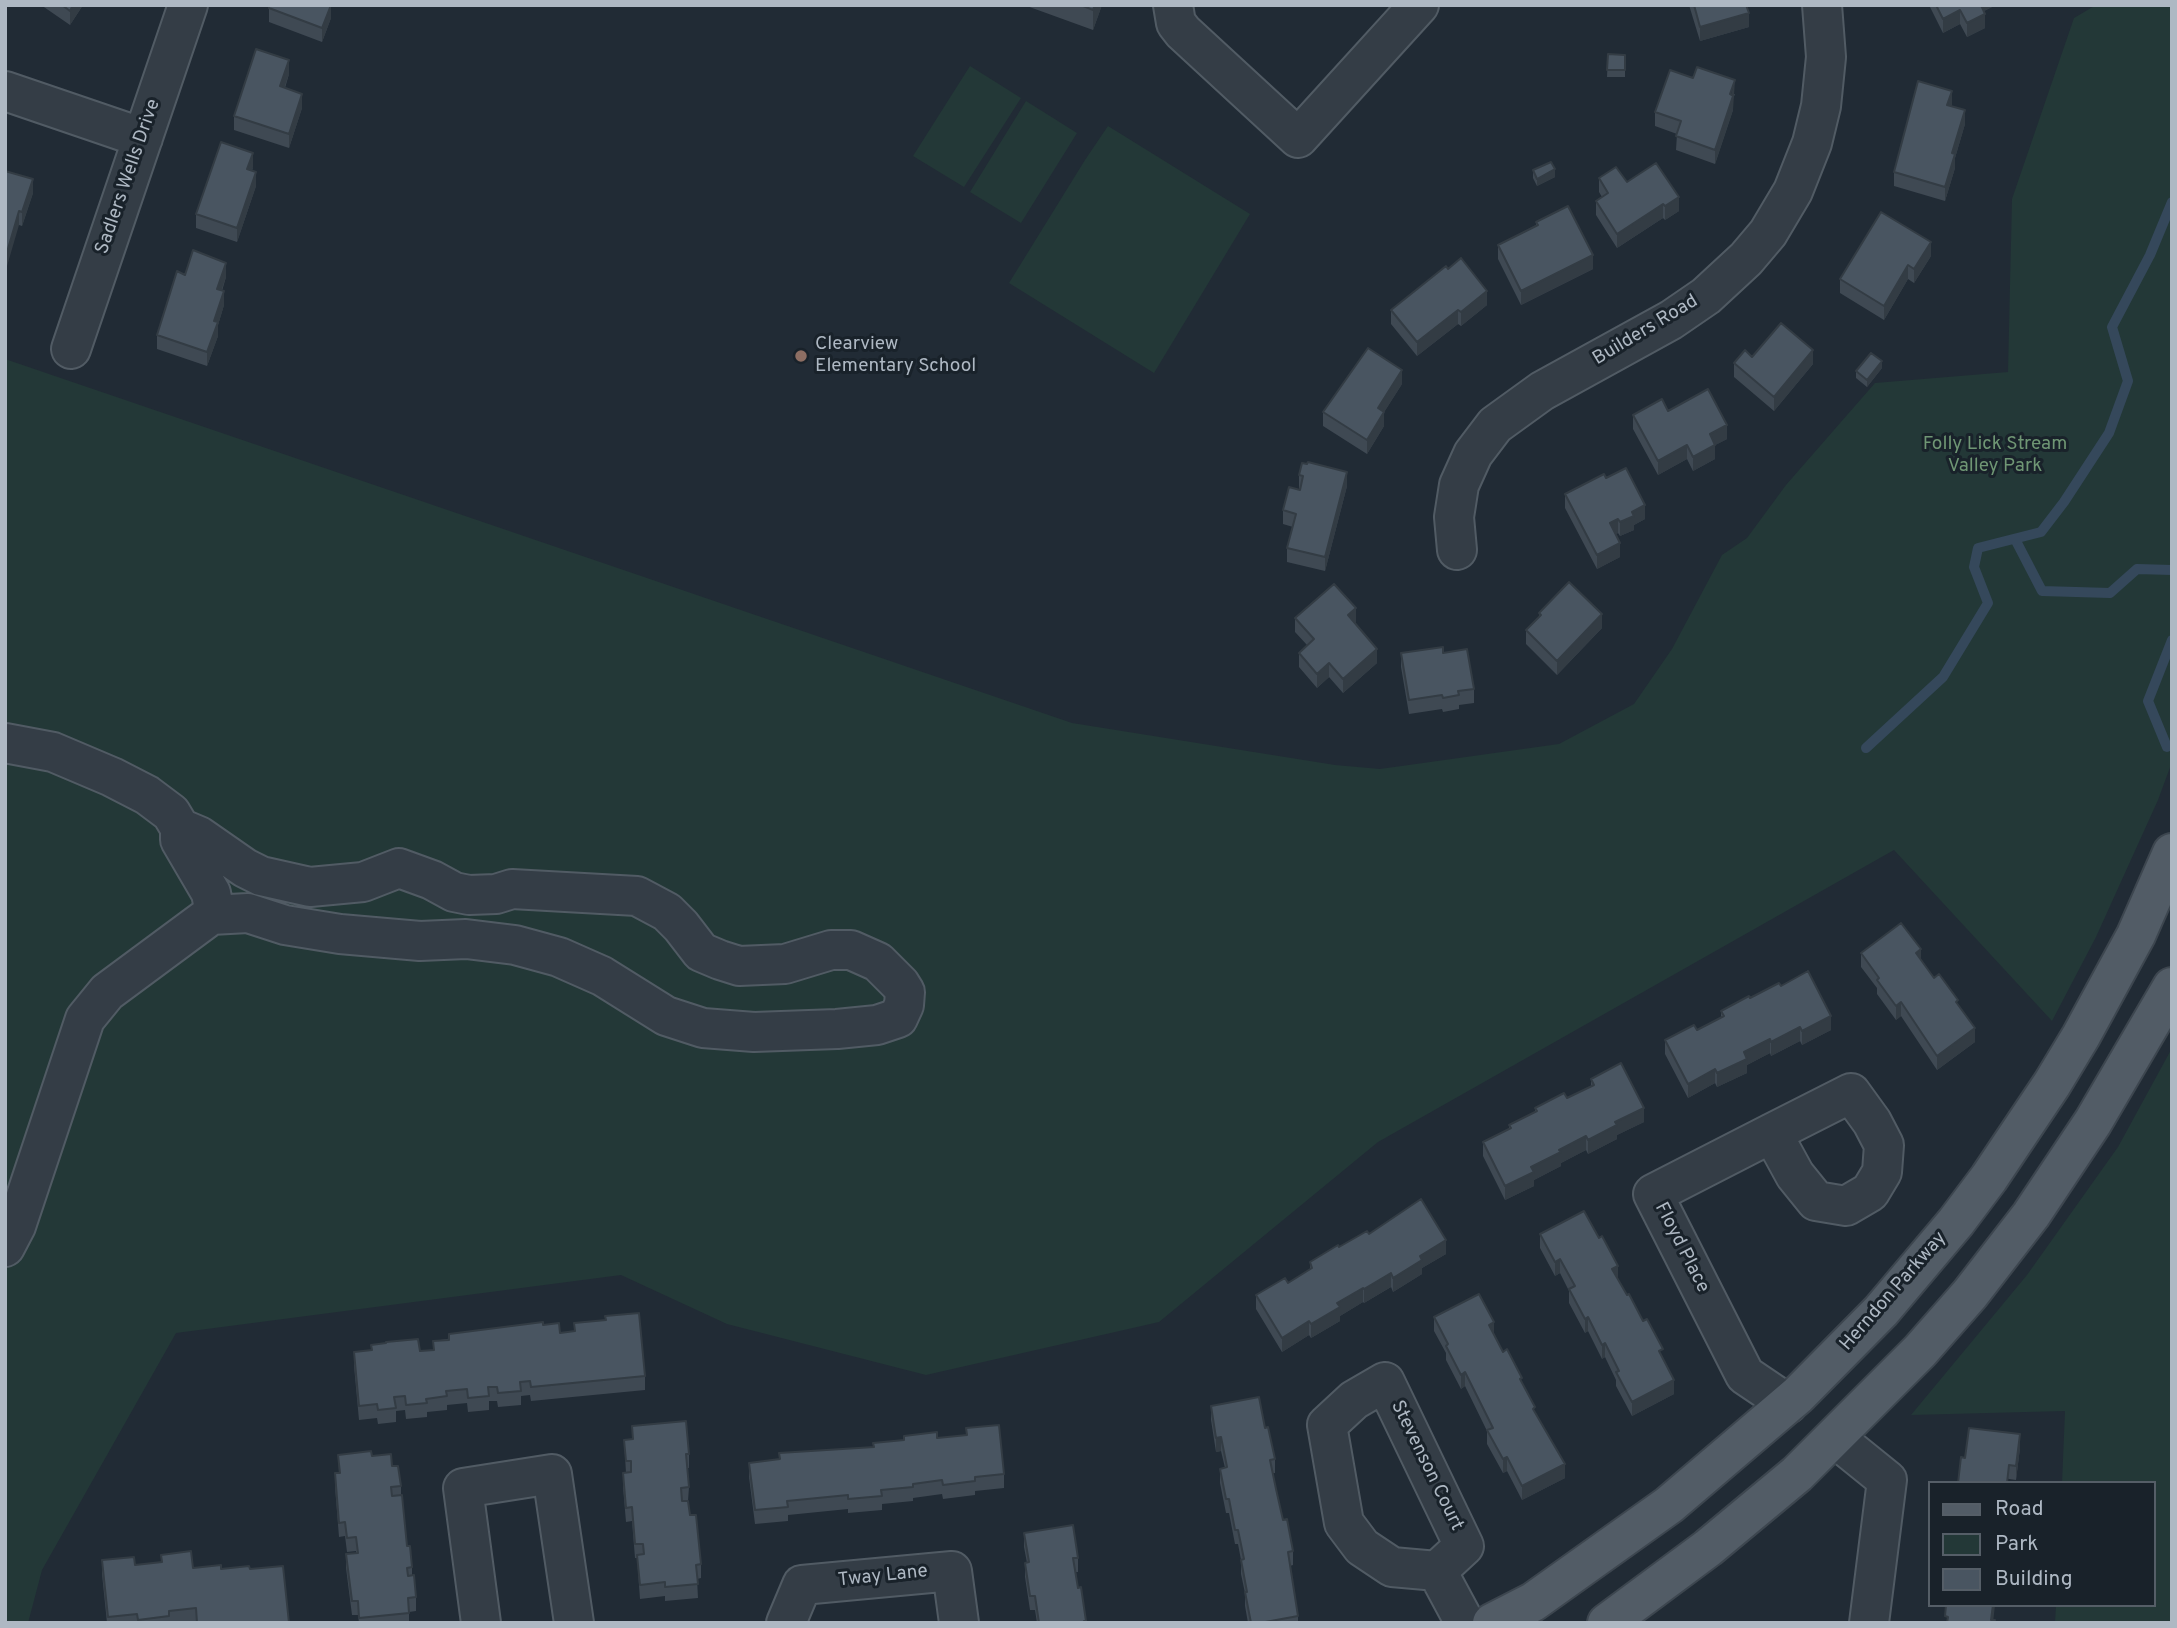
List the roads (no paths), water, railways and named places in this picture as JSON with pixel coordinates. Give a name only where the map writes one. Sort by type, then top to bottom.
[{"type":"main road","name":"Herndon Parkway","points":[[1492,1623],[1533,1602],[1669,1505],[1788,1404],[1881,1311],[1956,1222],[2052,1084],[2136,935],[2172,853]]},
{"type":"main road","points":[[1607,1623],[1744,1519],[1797,1474],[1928,1342],[1970,1294],[2031,1215],[2093,1122],[2172,987]]},
{"type":"street","name":"Sadlers Wells Drive","points":[[71,349],[188,5]]},
{"type":"street","points":[[1172,5],[1176,23],[1182,32],[1298,138],[1419,5]]},
{"type":"street","name":"Builders Road","points":[[1457,550],[1454,517],[1459,485],[1473,454],[1495,425],[1542,391],[1671,320],[1706,296],[1746,259],[1768,233],[1793,191],[1812,143],[1821,106],[1826,57],[1822,5]]},
{"type":"street","points":[[5,91],[143,138]]},
{"type":"street","points":[[5,743],[53,752],[147,794],[171,813],[180,828],[180,841],[211,893],[215,909]]},
{"type":"street","points":[[5,1247],[16,1226],[85,1019],[107,992],[211,915],[248,913],[285,925],[340,934],[420,941],[467,939],[514,945],[559,957],[602,976],[666,1016],[703,1028],[754,1032],[877,1025],[898,1018],[905,1005],[905,992],[900,984],[878,962],[851,950],[831,950],[785,964],[739,966],[701,951],[667,912],[638,896],[512,889],[496,894],[469,895],[454,892],[432,880],[399,868],[363,882],[310,887],[261,876],[199,836],[180,828]]},
{"type":"street","name":"Floyd Place","points":[[1772,1133],[1653,1194],[1745,1374],[1788,1404]]},
{"type":"street","name":"Stevenson Court","points":[[1385,1382],[1464,1546],[1437,1571],[1392,1567],[1362,1547],[1344,1523],[1327,1425],[1354,1399],[1385,1382]]},
{"type":"street","points":[[1835,1438],[1887,1480],[1869,1623]]},
{"type":"street","points":[[481,1623],[463,1488],[552,1474],[574,1623]]},
{"type":"street","name":"Tway Lane","points":[[786,1623],[802,1585],[952,1571],[959,1623]]},
{"type":"street","points":[[1437,1571],[1465,1623]]},
{"type":"waterway","points":[[1866,748],[1943,677],[1988,603],[1974,567],[1978,548],[2041,532],[2109,433],[2128,381],[2112,327],[2150,255],[2172,202]]},
{"type":"waterway","points":[[2015,539],[2042,591],[2110,593],[2137,569],[2172,570]]},
{"type":"waterway","points":[[2167,747],[2148,701],[2172,640]]},
{"type":"place","name":"Clearview Elementary School","points":[[801,356]]},
{"type":"park label","name":"Folly Lick Stream Valley Park","points":[[1995,456]]}]
